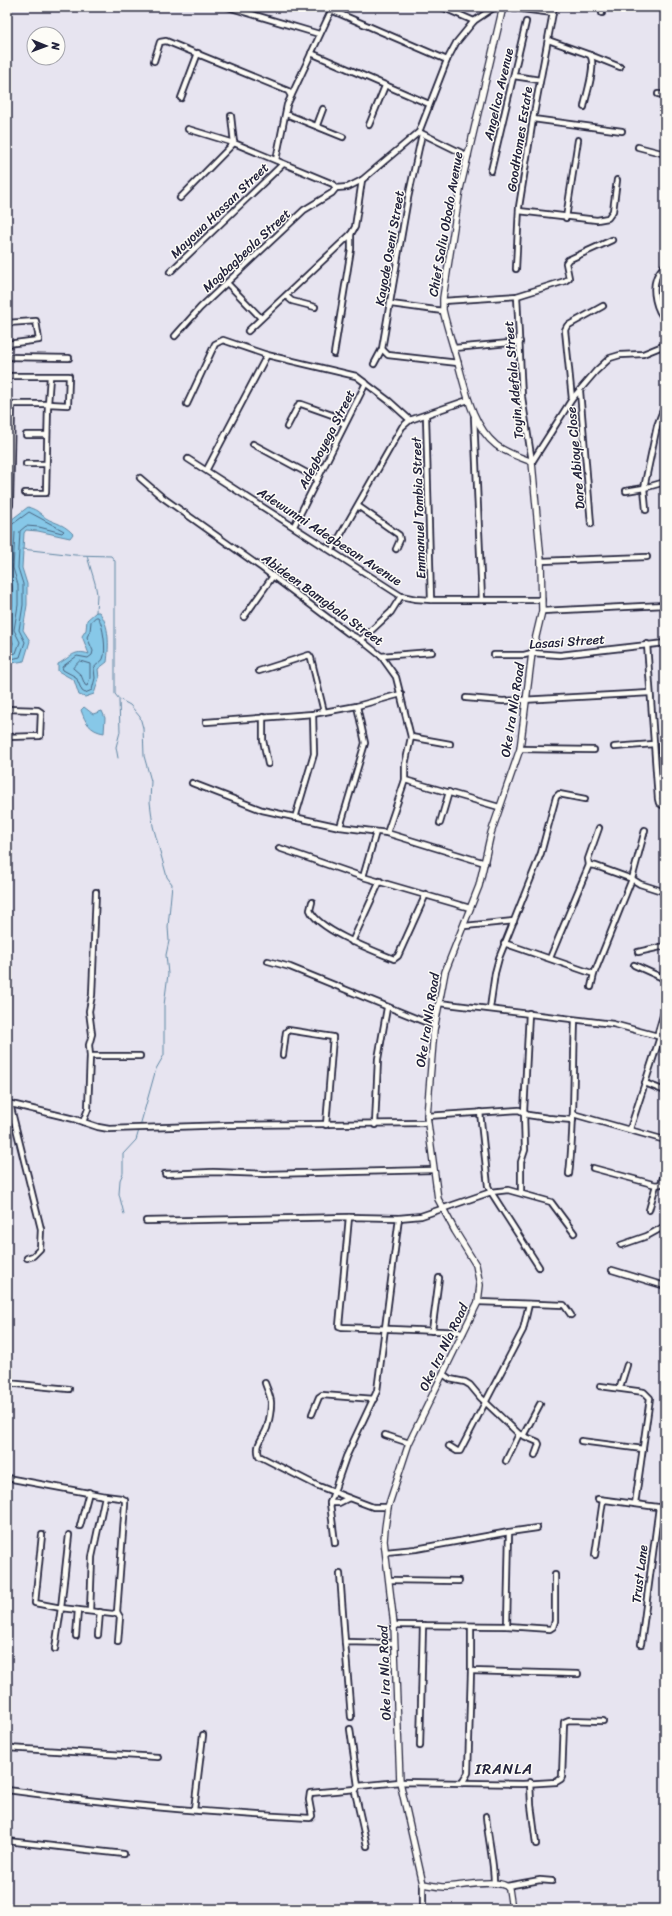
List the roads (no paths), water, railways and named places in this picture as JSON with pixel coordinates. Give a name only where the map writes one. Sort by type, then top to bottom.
[{"type":"street","points":[[228,7],[276,23],[320,34]]},
{"type":"street","points":[[442,7],[474,21]]},
{"type":"street","name":"Kayode Oseni Street","points":[[374,364],[382,349],[391,304],[408,198],[421,133],[429,104],[447,60],[456,43],[474,21],[495,7]]},
{"type":"street","name":"Chief Saliu Obodo Avenue","points":[[503,7],[455,218],[443,301],[443,311],[468,400],[488,438],[497,446],[512,455],[532,462]]},
{"type":"street","points":[[507,7],[553,13]]},
{"type":"street","name":"GoodHomes Estate","points":[[516,269],[519,211],[533,119],[554,7]]},
{"type":"street","points":[[602,7],[602,13]]},
{"type":"street","points":[[276,160],[291,96],[332,9],[447,60]]},
{"type":"street","name":"Angelica Avenue","points":[[491,171],[526,22]]},
{"type":"street","points":[[154,61],[162,40],[198,53],[288,91],[291,96]]},
{"type":"street","points":[[548,40],[620,67]]},
{"type":"street","points":[[181,98],[198,53]]},
{"type":"street","points":[[311,53],[429,104]]},
{"type":"street","points":[[584,107],[593,66],[593,59],[590,55]]},
{"type":"street","points":[[514,76],[540,80]]},
{"type":"street","points":[[369,125],[385,86]]},
{"type":"street","points":[[658,94],[665,95]]},
{"type":"street","points":[[317,125],[323,109]]},
{"type":"street","points":[[286,114],[317,125],[344,137]]},
{"type":"street","points":[[231,116],[234,143]]},
{"type":"street","points":[[533,119],[622,130]]},
{"type":"street","points":[[188,128],[234,143],[276,160],[333,184],[336,188],[348,186],[362,180],[421,133],[468,156]]},
{"type":"street","points":[[566,218],[578,140]]},
{"type":"street","points":[[180,198],[234,143]]},
{"type":"street","points":[[638,147],[665,154]]},
{"type":"street","name":"Mayowa Hassan Street","points":[[170,272],[283,164]]},
{"type":"street","points":[[248,331],[351,234],[355,227],[362,180]]},
{"type":"street","points":[[519,211],[566,218],[597,220],[608,218],[612,211],[617,180]]},
{"type":"street","name":"Magbagbeola Street","points":[[175,336],[200,308],[304,210],[332,193],[336,188]]},
{"type":"street","points":[[334,354],[351,249],[351,234]]},
{"type":"street","points":[[443,301],[517,296],[565,281],[569,278],[566,263],[568,260],[612,240]]},
{"type":"street","points":[[665,265],[656,278],[654,291],[656,303],[665,319]]},
{"type":"street","points":[[227,283],[261,318]]},
{"type":"street","points":[[286,296],[292,300],[315,307]]},
{"type":"street","name":"Toyin Adefala Street","points":[[517,296],[522,396],[532,462]]},
{"type":"street","points":[[391,304],[443,311]]},
{"type":"street","points":[[572,399],[565,330],[567,326],[603,306]]},
{"type":"street","points":[[7,323],[36,321],[39,340],[7,344]]},
{"type":"street","name":"Emmanuel Tombia Street","points":[[187,404],[218,342],[223,340],[267,355],[348,372],[366,383],[410,420]]},
{"type":"street","points":[[454,348],[520,342]]},
{"type":"street","points":[[532,462],[572,399],[596,371],[610,358],[620,355],[643,354],[665,346]]},
{"type":"street","points":[[382,349],[388,355],[458,363]]},
{"type":"street","points":[[206,469],[267,355]]},
{"type":"street","points":[[7,357],[69,358]]},
{"type":"street","points":[[7,376],[69,376],[68,405],[9,404],[10,505]]},
{"type":"street","points":[[25,494],[45,494],[50,377]]},
{"type":"street","name":"Adegboyega Street","points":[[294,526],[344,424],[366,383]]},
{"type":"street","name":"Dare Abioye Close","points":[[580,391],[591,524]]},
{"type":"street","points":[[332,550],[402,427],[410,420],[426,416],[468,400]]},
{"type":"street","points":[[287,427],[299,404],[332,415],[344,424]]},
{"type":"street","points":[[646,510],[644,488],[657,426],[665,405]]},
{"type":"street","points":[[474,413],[482,600]]},
{"type":"street","name":"Emmanuel Tombia Street","points":[[426,416],[431,600]]},
{"type":"street","points":[[26,435],[47,435]]},
{"type":"street","points":[[253,444],[318,479]]},
{"type":"street","name":"Adewunmi Adegbesan Avenue","points":[[188,459],[332,550],[401,596],[431,600],[542,600]]},
{"type":"street","name":"Oke Ira Nla Road","points":[[423,1884],[400,1782],[394,1625],[384,1528],[388,1507],[409,1443],[478,1302],[480,1285],[476,1265],[455,1232],[438,1199],[427,1116],[435,1026],[445,972],[465,926],[470,908],[479,886],[491,833],[520,749],[532,653],[542,611],[541,561],[532,462]]},
{"type":"street","points":[[26,464],[46,464]]},
{"type":"street","name":"Abideen Bamgbala Street","points":[[140,478],[162,497],[273,576],[348,633],[361,640],[381,656],[396,677],[411,737],[405,765],[405,780],[387,833]]},
{"type":"street","points":[[626,491],[665,482]]},
{"type":"street","points":[[358,506],[399,535],[400,540],[396,549]]},
{"type":"street","points":[[541,561],[647,557]]},
{"type":"street","points":[[244,617],[273,576]]},
{"type":"street","points":[[361,640],[391,612],[401,596]]},
{"type":"street","points":[[542,611],[665,605]]},
{"type":"street","name":"Lasasi Street","points":[[494,654],[524,655],[532,653],[560,655],[665,643]]},
{"type":"street","points":[[647,644],[658,798],[659,803],[665,807]]},
{"type":"street","points":[[381,656],[432,652]]},
{"type":"street","points":[[259,671],[309,656],[311,658],[324,712]]},
{"type":"street","points":[[466,698],[503,701],[650,692]]},
{"type":"street","points":[[206,722],[313,714],[357,706],[401,694]]},
{"type":"street","points":[[340,827],[365,743],[357,706]]},
{"type":"street","points":[[7,709],[38,710],[41,712],[40,736],[7,737]]},
{"type":"street","points":[[295,818],[314,754],[313,714]]},
{"type":"street","points":[[263,717],[263,740],[268,764]]},
{"type":"street","points":[[411,737],[450,744]]},
{"type":"street","points":[[614,747],[654,744]]},
{"type":"street","points":[[520,749],[594,750]]},
{"type":"street","points":[[405,780],[499,807]]},
{"type":"street","points":[[192,783],[262,810],[340,827],[387,833],[485,863]]},
{"type":"street","points":[[440,823],[449,792]]},
{"type":"street","points":[[490,1008],[495,973],[504,943],[541,853],[556,797],[559,794],[585,799]]},
{"type":"street","points":[[550,958],[589,865],[588,859],[599,828]]},
{"type":"street","points":[[590,987],[632,879],[645,830]]},
{"type":"street","points":[[363,877],[376,832]]},
{"type":"street","points":[[279,848],[363,877],[426,894],[470,908]]},
{"type":"street","points":[[589,865],[596,866],[632,879],[640,884],[665,892]]},
{"type":"street","points":[[352,942],[380,881]]},
{"type":"street","points":[[83,1122],[88,1109],[89,1045],[92,1034],[89,1011],[92,995],[96,892]]},
{"type":"street","points":[[312,902],[310,910],[317,920],[352,942],[396,958],[426,894]]},
{"type":"street","points":[[465,926],[514,921]]},
{"type":"street","points":[[504,943],[594,974]]},
{"type":"street","points":[[638,952],[665,946]]},
{"type":"street","points":[[268,961],[290,967],[387,1008],[435,1026]]},
{"type":"street","points":[[634,965],[665,979]]},
{"type":"street","points":[[439,1003],[490,1008],[624,1026],[665,1038]]},
{"type":"street","points":[[375,1125],[378,1059],[387,1008]]},
{"type":"street","points":[[630,1129],[645,1083],[665,1009]]},
{"type":"street","points":[[521,1192],[521,1158],[525,1150],[524,1112],[528,1013]]},
{"type":"street","points":[[569,1174],[573,1120],[575,1020]]},
{"type":"street","points":[[283,1055],[286,1032],[288,1030],[333,1037],[326,1125]]},
{"type":"street","points":[[90,1056],[140,1056]]},
{"type":"street","points":[[645,1083],[665,1091]]},
{"type":"street","points":[[27,1258],[40,1250],[41,1229],[8,1103],[109,1129],[230,1125],[375,1125],[427,1123]]},
{"type":"street","points":[[427,1116],[519,1110],[528,1115],[573,1120]]},
{"type":"street","points":[[480,1112],[488,1186],[539,1268]]},
{"type":"street","points":[[573,1114],[665,1140]]},
{"type":"street","points":[[593,1168],[656,1185],[661,1184],[665,1171]]},
{"type":"street","points":[[165,1174],[213,1172],[265,1174],[433,1170]]},
{"type":"street","points":[[649,1210],[656,1185]]},
{"type":"street","points":[[146,1222],[348,1217],[399,1218],[432,1214],[443,1207],[491,1192],[508,1190],[521,1192],[551,1202],[574,1233]]},
{"type":"street","points":[[348,1217],[339,1326],[342,1328],[384,1331],[463,1332]]},
{"type":"street","points":[[335,1543],[330,1503],[346,1457],[377,1391],[399,1218]]},
{"type":"street","points":[[621,1245],[647,1236],[665,1226]]},
{"type":"street","points":[[612,1270],[665,1286]]},
{"type":"street","points":[[432,1331],[439,1278]]},
{"type":"street","points":[[478,1302],[564,1305],[571,1314]]},
{"type":"street","points":[[449,1446],[457,1451],[460,1451],[523,1330],[529,1304]]},
{"type":"street","points":[[620,1387],[627,1365]]},
{"type":"street","points":[[443,1374],[450,1379],[465,1382],[470,1385],[485,1402],[520,1435],[539,1443],[535,1455]]},
{"type":"street","points":[[7,1383],[69,1389]]},
{"type":"street","points":[[265,1383],[271,1401],[271,1407],[266,1429],[256,1450],[258,1456],[316,1485],[349,1498],[373,1507],[388,1507]]},
{"type":"street","points":[[600,1386],[620,1387],[644,1392],[650,1398],[635,1504]]},
{"type":"street","points":[[312,1414],[319,1397],[322,1395],[374,1399]]},
{"type":"street","points":[[506,1461],[520,1435],[524,1434],[540,1404]]},
{"type":"street","points":[[385,1435],[409,1443]]},
{"type":"street","points":[[581,1441],[643,1449]]},
{"type":"street","points":[[7,1478],[89,1492],[125,1500],[117,1612],[120,1617],[118,1642]]},
{"type":"street","points":[[80,1526],[89,1492]]},
{"type":"street","points":[[90,1611],[92,1557],[105,1496]]},
{"type":"street","points":[[330,1503],[339,1503],[349,1498]]},
{"type":"street","points":[[595,1555],[600,1499],[665,1508]]},
{"type":"street","name":"Trust Lane","points":[[641,1644],[658,1507]]},
{"type":"street","points":[[386,1552],[416,1550],[537,1528]]},
{"type":"street","points":[[508,1626],[509,1532]]},
{"type":"street","points":[[42,1535],[35,1603],[61,1608],[112,1614],[117,1612]]},
{"type":"street","points":[[55,1649],[69,1535]]},
{"type":"street","points":[[340,1574],[344,1642],[351,1716]]},
{"type":"street","points":[[394,1625],[550,1628],[553,1627],[555,1575]]},
{"type":"street","points":[[390,1580],[459,1581]]},
{"type":"street","points":[[76,1636],[78,1610]]},
{"type":"street","points":[[98,1635],[100,1612]]},
{"type":"street","points":[[420,1746],[423,1625]]},
{"type":"street","points":[[462,1783],[468,1773],[471,1626]]},
{"type":"street","points":[[344,1642],[394,1643]]},
{"type":"street","points":[[471,1671],[578,1674]]},
{"type":"street","points":[[7,1790],[58,1797],[194,1810],[310,1818],[312,1816],[309,1800],[310,1793],[400,1782],[509,1782],[523,1784],[530,1782],[556,1782],[561,1779],[564,1722],[569,1720],[603,1721]]},
{"type":"street","points":[[350,1729],[357,1788],[367,1846]]},
{"type":"street","points":[[194,1810],[203,1735]]},
{"type":"street","points":[[7,1748],[158,1757]]},
{"type":"street","points":[[530,1782],[530,1805],[536,1844]]},
{"type":"street","points":[[486,1816],[488,1845],[494,1865],[494,1883]]},
{"type":"street","points":[[7,1841],[124,1854]]},
{"type":"street","points":[[424,1909],[423,1884],[445,1887],[462,1884],[494,1883],[507,1886],[540,1880],[552,1881]]},
{"type":"street","points":[[507,1886],[509,1889],[512,1909]]},
{"type":"water","points":[[28,507],[36,510],[49,520],[61,525],[73,534],[70,538],[38,531],[26,530],[24,533],[22,568],[27,584],[27,605],[23,630],[30,641],[24,661],[7,664],[7,523]]},
{"type":"water","points":[[96,612],[99,612],[103,617],[107,629],[107,662],[98,669],[99,678],[94,694],[85,697],[79,695],[74,680],[58,671],[58,664],[76,653],[80,652],[89,654],[82,636],[86,630],[87,620]]},
{"type":"water","points":[[84,707],[93,714],[102,711],[105,718],[104,733],[95,730],[89,725],[81,710]]},
{"type":"waterway","points":[[22,549],[75,555],[111,556],[115,561],[115,694],[119,699],[130,705],[140,717],[143,728],[144,756],[151,781],[150,802],[153,826],[167,877],[172,884],[168,927],[169,941],[166,955],[168,974],[164,1005],[164,1055],[156,1069],[140,1126]]},
{"type":"waterway","points":[[87,556],[97,594],[96,612]]},
{"type":"waterway","points":[[118,758],[116,747],[120,732],[119,699]]},
{"type":"waterway","points":[[124,1214],[119,1194],[120,1180],[123,1173],[123,1154],[136,1140],[139,1130]]},
{"type":"district","name":"IRANLA","points":[[504,1769]]}]
